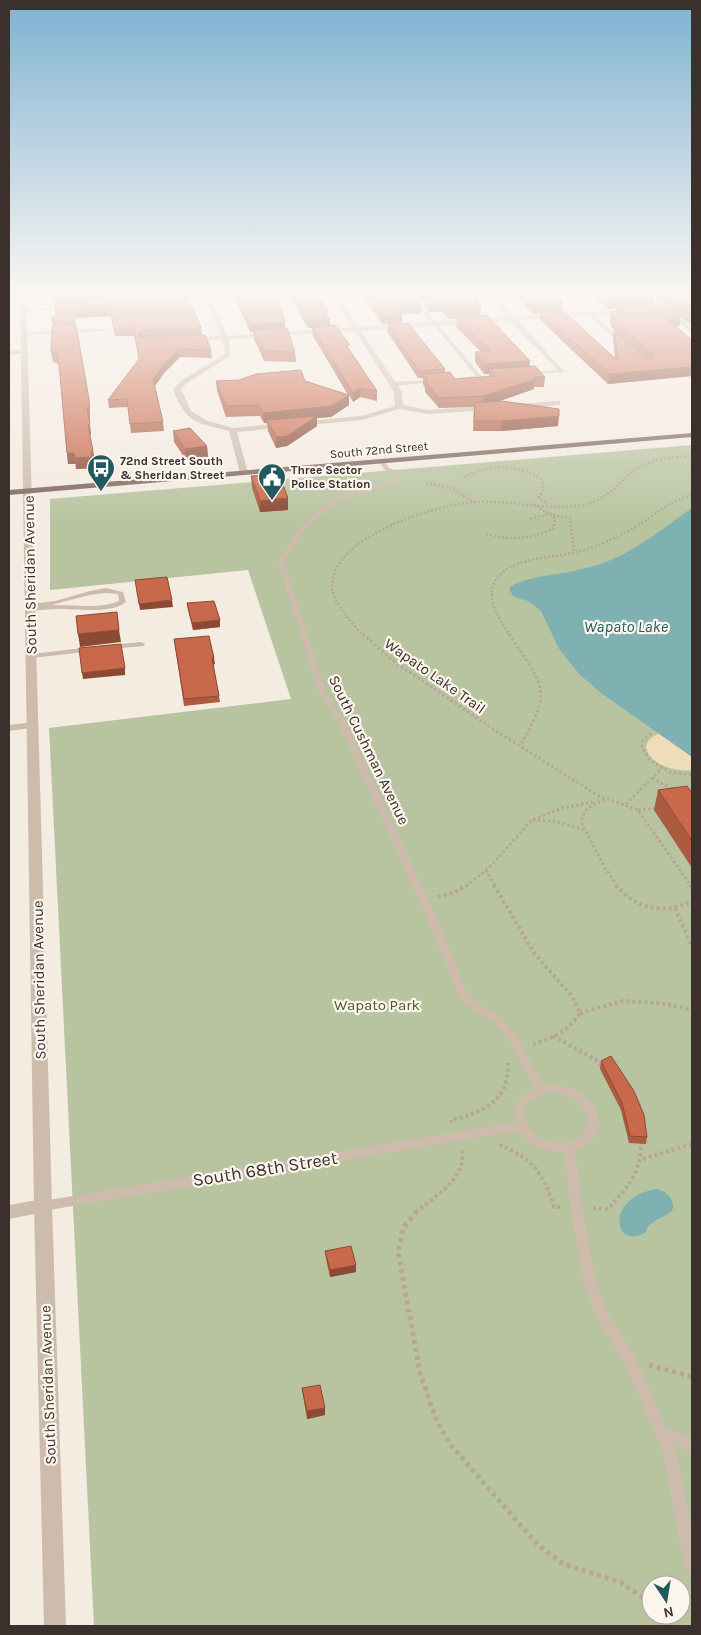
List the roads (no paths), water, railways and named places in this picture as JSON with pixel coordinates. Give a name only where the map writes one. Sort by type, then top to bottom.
[{"type":"main road","name":"South 72nd Street","points":[[9,493],[692,435]]},
{"type":"street","name":"South Sheridan Avenue","points":[[24,370],[55,1626]]},
{"type":"street","points":[[207,370],[185,380],[178,386],[177,389],[182,406],[188,413],[205,423],[233,430],[362,418],[399,407],[416,411],[438,412],[496,408]]},
{"type":"street","points":[[384,370],[398,392],[399,407]]},
{"type":"street","points":[[504,407],[557,403]]},
{"type":"street","points":[[233,430],[244,473]]},
{"type":"street","points":[[9,728],[33,725]]},
{"type":"street","name":"South 68th Street","points":[[9,1212],[44,1206]]},
{"type":"lane","points":[[473,370],[479,377]]},
{"type":"lane","points":[[525,374],[561,371]]},
{"type":"lane","points":[[393,384],[506,375]]},
{"type":"lane","name":"South Cushman Avenue","points":[[382,462],[387,469],[401,474],[379,485],[342,497],[323,509],[312,519],[284,556],[281,563],[323,694],[343,725],[424,900],[464,996],[473,1006],[499,1021],[518,1048],[540,1090]]},
{"type":"lane","points":[[110,590],[121,593],[123,598],[122,602],[109,606],[31,607],[110,590]]},
{"type":"lane","points":[[105,648],[141,644]]},
{"type":"lane","points":[[32,656],[96,649]]},
{"type":"lane","points":[[552,1088],[563,1090],[574,1094],[590,1108],[593,1117],[593,1127],[589,1135],[582,1142],[567,1147],[548,1146],[537,1142],[528,1135],[521,1126],[518,1117],[519,1108],[531,1093],[540,1090],[552,1088]]},
{"type":"lane","name":"South 68th Street","points":[[44,1206],[521,1126]]},
{"type":"lane","points":[[567,1147],[572,1167],[576,1208],[590,1283],[598,1311],[630,1360],[670,1453],[692,1566]]},
{"type":"lane","points":[[661,1433],[692,1445]]},
{"type":"water","name":"Wapato Lake","points":[[692,508],[692,757],[601,693],[579,674],[559,649],[541,611],[530,602],[513,596],[509,589],[529,579],[574,571],[611,560],[643,543]]},
{"type":"water","points":[[657,1189],[669,1196],[672,1201],[672,1211],[653,1222],[646,1232],[635,1236],[626,1235],[621,1229],[622,1211],[629,1201],[640,1194]]},
{"type":"place","name":"72nd Street South & Sheridan Street","points":[[101,492]]},
{"type":"place","name":"Three Sector Police Station","points":[[272,501]]},
{"type":"park label","name":"Wapato Park","points":[[377,1005]]}]
